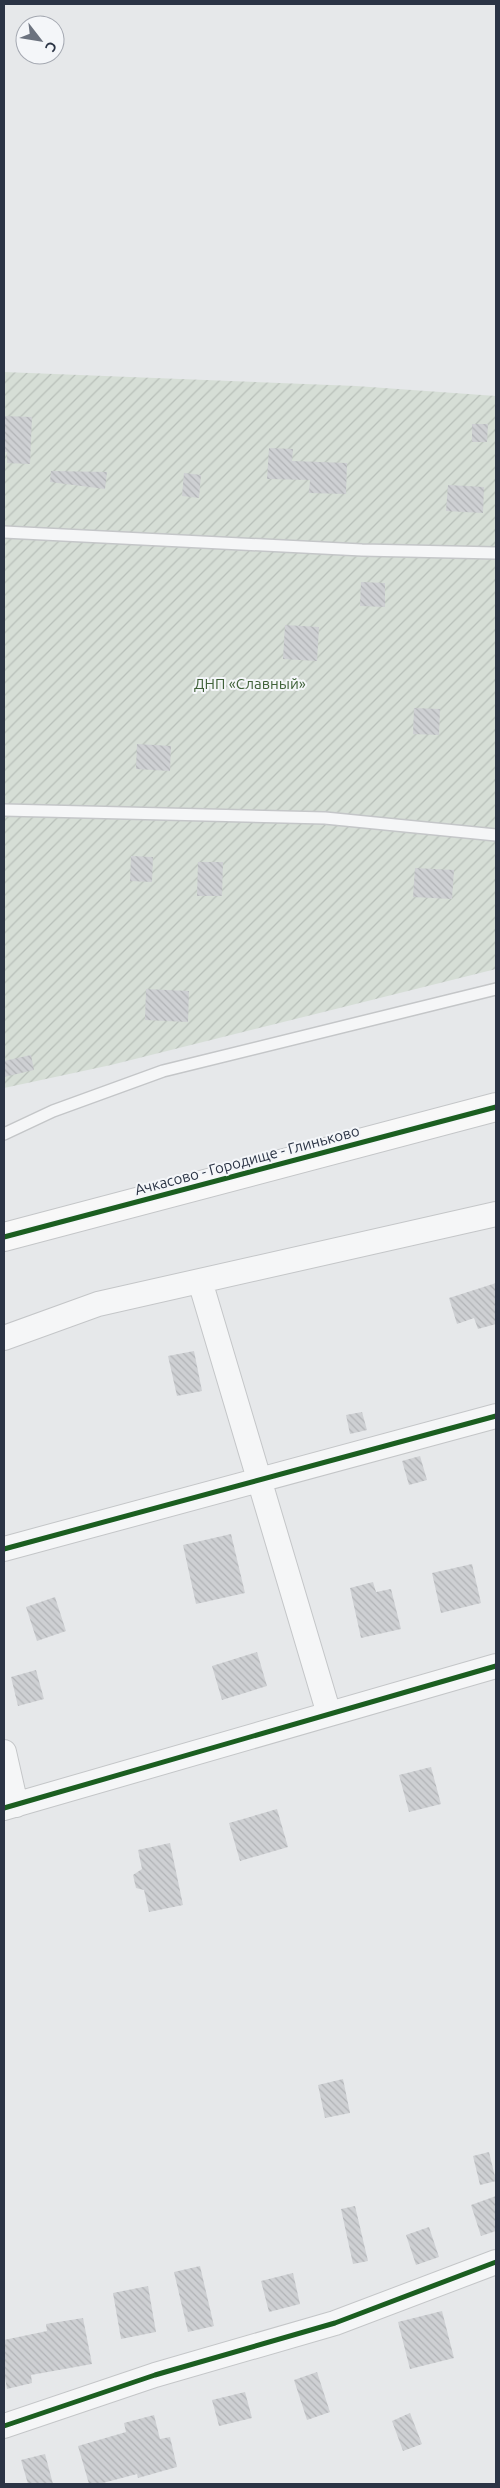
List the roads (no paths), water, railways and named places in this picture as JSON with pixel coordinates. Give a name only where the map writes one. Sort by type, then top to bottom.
[{"type":"street","name":"Ачкасово - Городище - Глиньково","points":[[4,1237],[496,1107]]},
{"type":"street","points":[[4,1338],[98,1304],[496,1214]]},
{"type":"street","points":[[200,1280],[329,1714]]},
{"type":"street","points":[[4,1549],[496,1416]]},
{"type":"street","points":[[4,1752],[10,1806],[496,1666]]},
{"type":"street","points":[[4,2426],[155,2375],[336,2323],[496,2262]]},
{"type":"lane","points":[[4,532],[362,550],[496,553]]},
{"type":"lane","points":[[4,810],[325,818],[496,836]]},
{"type":"lane","points":[[4,1134],[53,1111],[163,1071],[496,989]]},
{"type":"park label","name":"ДНП «Славный»","points":[[250,683]]}]
